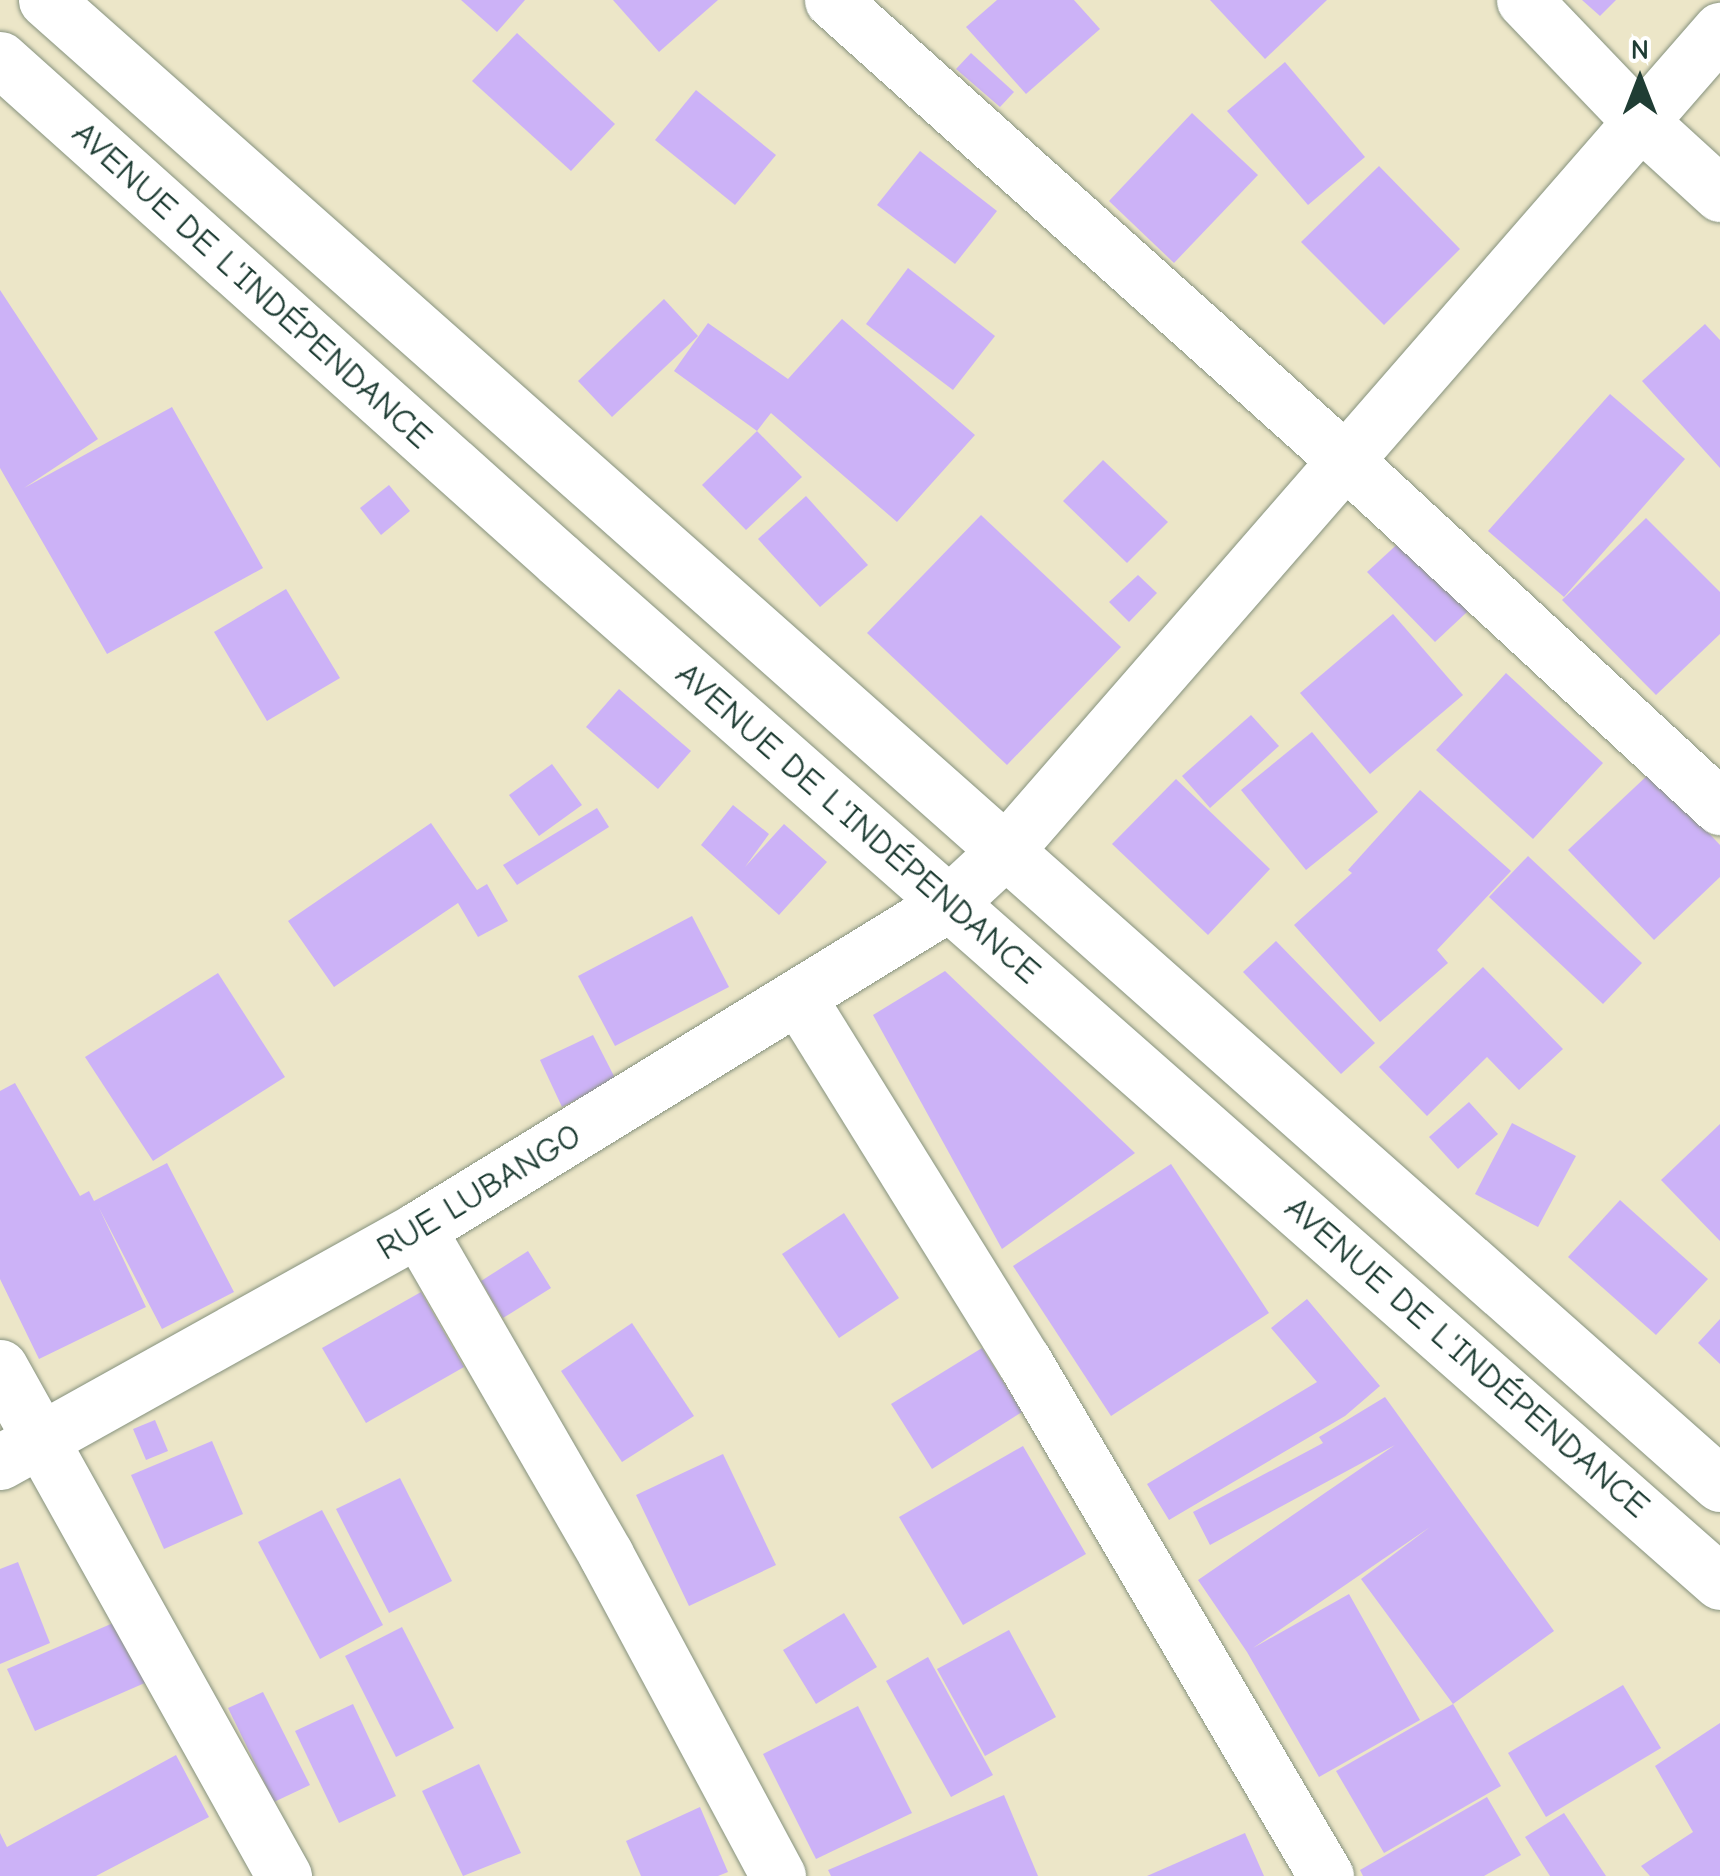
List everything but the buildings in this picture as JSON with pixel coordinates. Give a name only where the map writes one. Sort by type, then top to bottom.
[{"type":"street","name":"AVENUE DE L'INDÉPENDANCE","points":[[46,0],[1720,1484]]},
{"type":"street","points":[[832,0],[1346,461],[1720,806]]},
{"type":"street","points":[[1524,0],[1638,120],[1720,194]]},
{"type":"street","name":"RUE LUBANGO","points":[[21,1450],[418,1229],[948,904],[1005,851],[1720,30]]},
{"type":"street","name":"AVENUE DE L'INDÉPENDANCE","points":[[0,59],[948,904],[1720,1582]]},
{"type":"street","points":[[798,997],[1024,1361],[1326,1876]]},
{"type":"street","points":[[418,1229],[606,1555],[778,1876]]},
{"type":"street","points":[[0,1367],[21,1450],[284,1876]]}]
